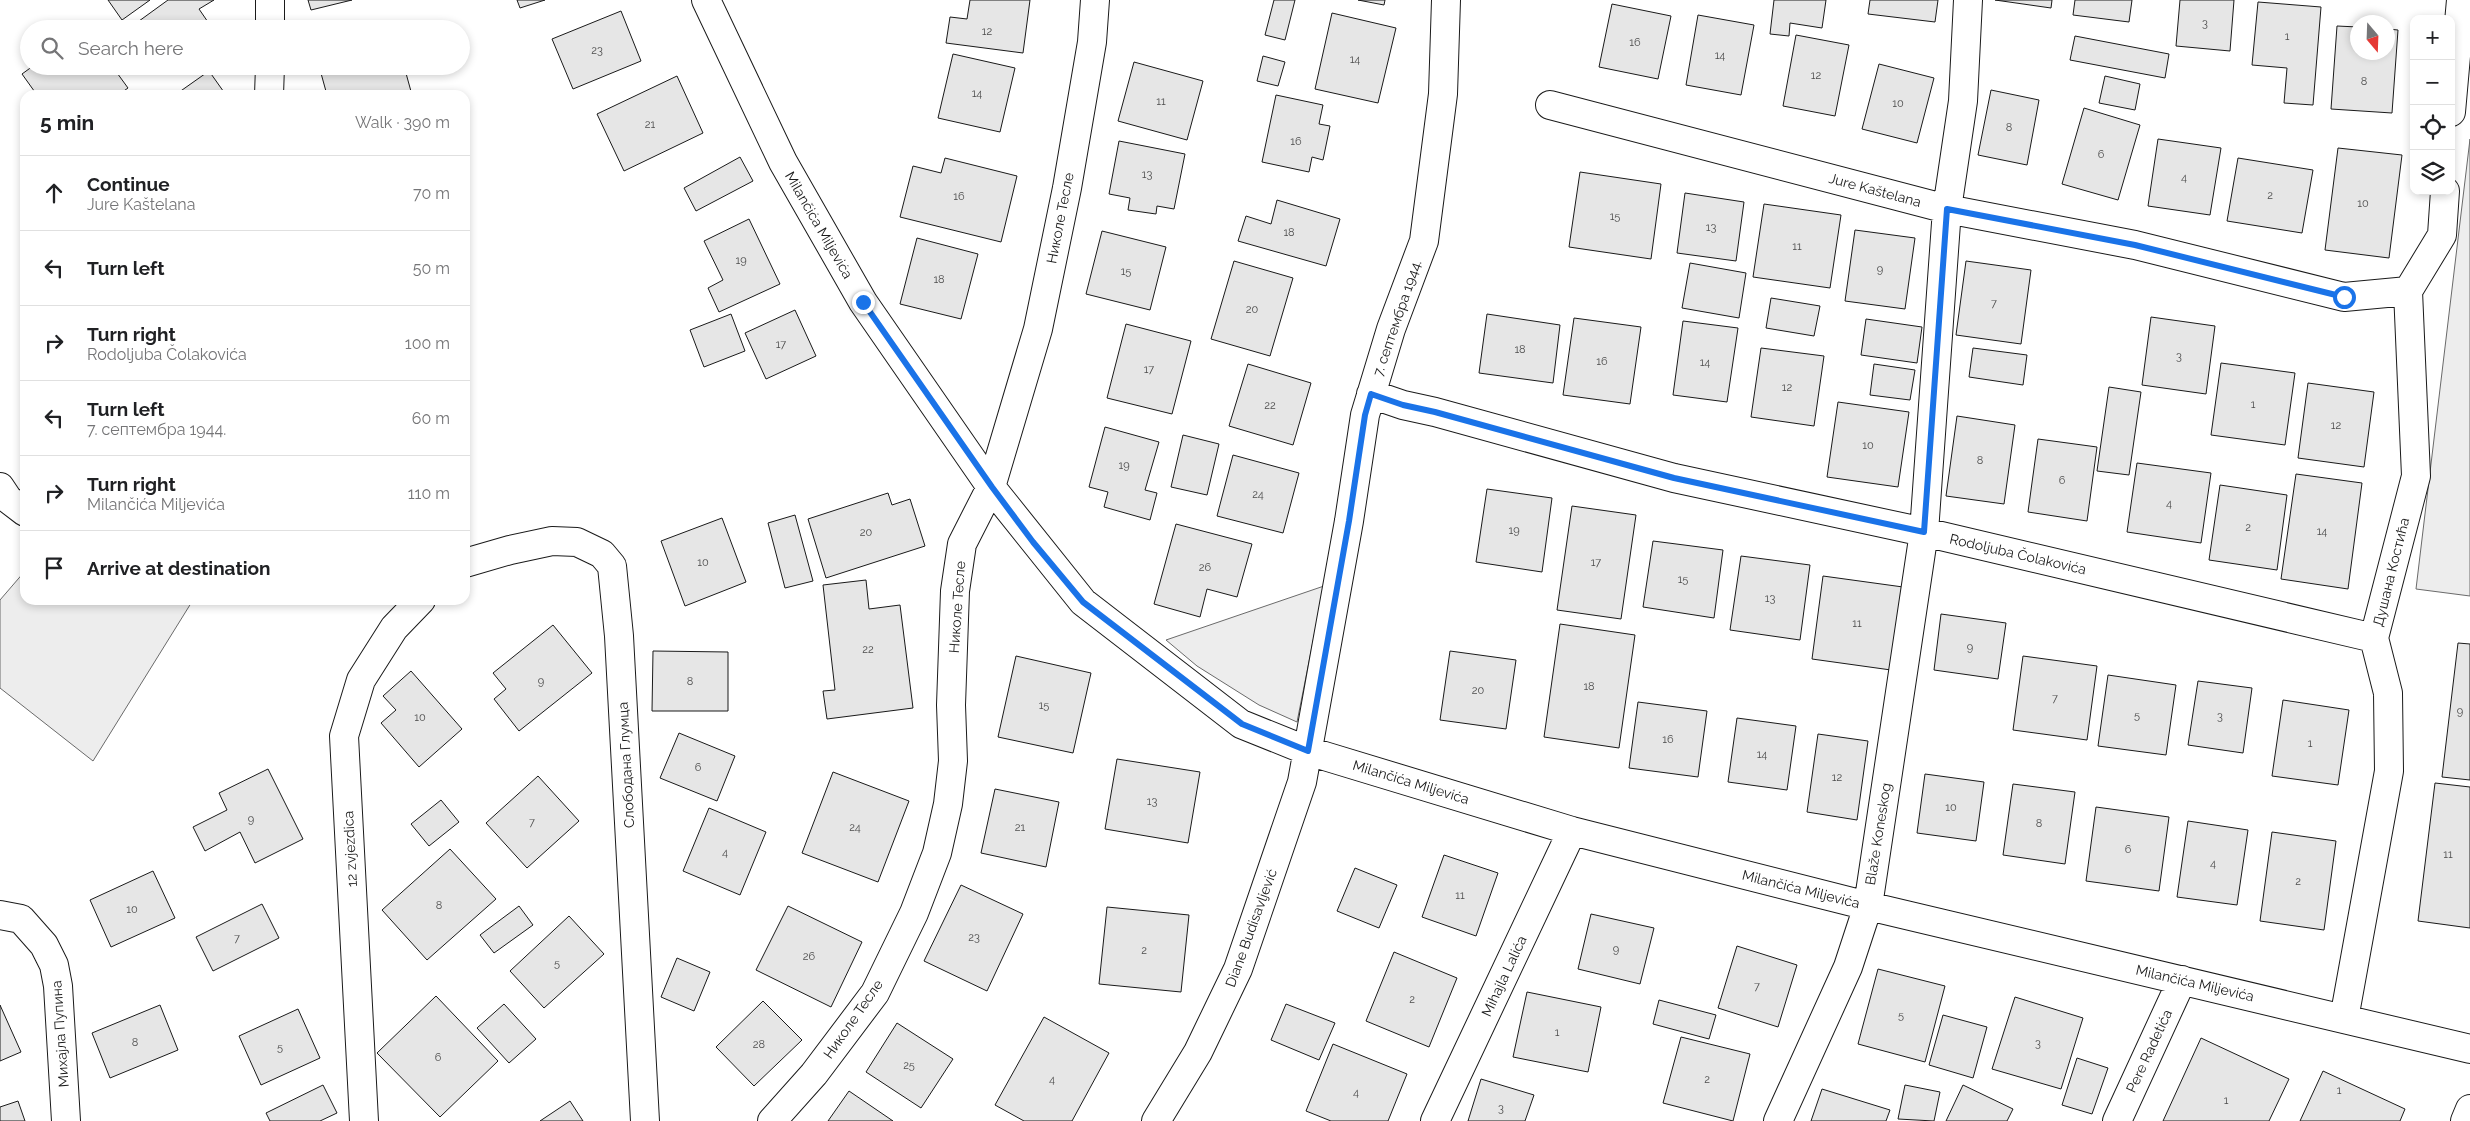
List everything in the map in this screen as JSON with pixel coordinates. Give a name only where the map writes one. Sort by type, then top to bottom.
[{"type":"street","points":[[270,0],[270,20]]},
{"type":"street","name":"Milančića Miljevića","points":[[706,0],[783,162],[863,302],[992,487],[1033,542],[1083,602],[1242,724],[1308,751],[1572,832],[1868,906],[2470,1049]]},
{"type":"street","name":"Николе Тесле","points":[[772,1121],[814,1074],[875,993],[914,913],[937,853],[948,804],[953,761],[951,705],[955,591],[962,544],[992,487],[1035,338],[1067,188],[1092,42],[1095,0]]},
{"type":"street","name":"7. септембра 1944.","points":[[1308,751],[1349,521],[1365,415],[1391,329],[1424,241],[1443,94],[1446,0]]},
{"type":"street","name":"Blaže Koneskog","points":[[1778,1121],[1848,968],[1868,906],[1924,532],[1947,209],[1963,101],[1968,0]]},
{"type":"street","points":[[2452,105],[2461,0]]},
{"type":"street","points":[[269,90],[270,75]]},
{"type":"street","name":"Jure Kaštelana","points":[[1550,104],[1947,209],[2135,245],[2344,297],[2408,292]]},
{"type":"street","points":[[2408,292],[2442,235],[2445,195]]},
{"type":"street","name":"Душана Костића","points":[[2344,1019],[2389,771],[2388,693],[2374,638],[2416,476],[2408,292]]},
{"type":"street","name":"Rodoljuba Čolakovića","points":[[1371,394],[1403,405],[1435,412],[1674,478],[1924,532],[2374,638]]},
{"type":"street","points":[[0,487],[8,499],[20,508]]},
{"type":"street","name":"Слободана Глумца","points":[[470,561],[552,541],[577,542],[602,554],[612,566],[619,646],[645,1121]]},
{"type":"street","name":"12 zvjezdica","points":[[364,1121],[344,736],[361,680],[394,628],[416,605]]},
{"type":"street","name":"Diane Budisavljević","points":[[1156,1121],[1198,1052],[1238,969],[1302,782],[1308,751]]},
{"type":"street","name":"Mihajla Lalića","points":[[1435,1121],[1572,832]]},
{"type":"street","name":"Михајла Пупина","points":[[0,915],[21,919],[44,945],[54,965],[58,986],[66,1121]]},
{"type":"street","name":"Pere Radetića","points":[[2117,1121],[2182,980]]},
{"type":"street","points":[[2464,1121],[2470,1109]]},
{"type":"shaded area","points":[[2470,139],[2470,596],[2416,589]]},
{"type":"shaded area","points":[[20,577],[20,605],[190,605],[93,761],[0,688],[0,600]]},
{"type":"shaded area","points":[[1324,586],[1297,722],[1259,705],[1197,666],[1166,640]]},
{"type":"building","points":[[108,0],[150,0],[122,20]]},
{"type":"building","points":[[168,0],[214,0],[199,9],[207,20],[140,20]]},
{"type":"building","points":[[308,0],[352,0],[311,10]]},
{"type":"building","points":[[517,0],[545,0],[520,8]]},
{"type":"building","points":[[970,0],[1030,0],[1023,53],[946,43],[950,17],[967,19]]},
{"type":"building","points":[[1274,0],[1295,0],[1285,40],[1265,35]]},
{"type":"building","points":[[1358,0],[1385,0],[1384,5]]},
{"type":"building","points":[[1774,0],[1826,0],[1822,28],[1790,23],[1789,36],[1770,34]]},
{"type":"building","points":[[1870,0],[1938,0],[1935,22],[1868,14]]},
{"type":"building","points":[[1995,0],[2052,0],[2051,8]]},
{"type":"building","points":[[2075,0],[2132,0],[2129,22],[2073,15]]},
{"type":"building","points":[[2180,0],[2234,0],[2230,51],[2176,46]]},
{"type":"building","points":[[2258,2],[2321,7],[2313,105],[2284,103],[2287,68],[2252,65]]},
{"type":"building","points":[[1612,4],[1671,16],[1658,79],[1599,67]]},
{"type":"building","points":[[621,11],[641,61],[573,89],[552,39]]},
{"type":"building","points":[[1332,13],[1396,28],[1378,103],[1315,89]]},
{"type":"building","points":[[1698,15],[1754,25],[1741,95],[1686,85]]},
{"type":"building","points":[[2337,26],[2350,27],[2350,60],[2395,60],[2395,30],[2398,30],[2392,113],[2331,109]]},
{"type":"building","points":[[1796,35],[1849,45],[1835,116],[1783,106]]},
{"type":"building","points":[[2075,36],[2169,54],[2165,78],[2070,60]]},
{"type":"building","points":[[953,54],[1015,68],[1000,132],[938,118]]},
{"type":"building","points":[[1263,56],[1285,62],[1278,86],[1257,81]]},
{"type":"building","points":[[1134,62],[1203,81],[1187,140],[1118,121]]},
{"type":"building","points":[[1879,64],[1934,78],[1917,143],[1862,129]]},
{"type":"building","points":[[23,75],[119,75],[128,88],[125,90],[33,90]]},
{"type":"building","points":[[203,75],[212,75],[222,90],[182,90]]},
{"type":"building","points":[[321,75],[406,75],[411,90],[326,90]]},
{"type":"building","points":[[677,76],[703,133],[624,171],[597,114]]},
{"type":"building","points":[[2105,76],[2140,84],[2135,110],[2099,103]]},
{"type":"building","points":[[1991,90],[2039,100],[2027,165],[1978,155]]},
{"type":"building","points":[[1276,95],[1323,105],[1319,124],[1330,126],[1323,160],[1312,157],[1309,172],[1262,162]]},
{"type":"building","points":[[2084,108],[2140,125],[2118,200],[2062,184]]},
{"type":"building","points":[[2158,139],[2221,148],[2210,215],[2148,206]]},
{"type":"building","points":[[1119,141],[1185,154],[1174,209],[1157,206],[1156,214],[1128,210],[1130,198],[1109,194]]},
{"type":"building","points":[[2338,148],[2402,155],[2389,258],[2325,250]]},
{"type":"building","points":[[740,157],[753,181],[696,211],[684,188]]},
{"type":"building","points":[[945,158],[1017,176],[1001,242],[900,217],[913,166],[941,173]]},
{"type":"building","points":[[2238,158],[2313,170],[2302,233],[2227,221]]},
{"type":"building","points":[[1580,172],[1661,184],[1651,259],[1569,247]]},
{"type":"building","points":[[1685,193],[1744,202],[1736,261],[1677,253]]},
{"type":"building","points":[[1277,200],[1340,219],[1326,266],[1238,241],[1246,216],[1271,224]]},
{"type":"building","points":[[1764,204],[1841,215],[1830,288],[1753,277]]},
{"type":"building","points":[[749,219],[780,284],[719,312],[708,288],[723,280],[704,241]]},
{"type":"building","points":[[1855,230],[1915,238],[1905,309],[1845,301]]},
{"type":"building","points":[[1102,231],[1166,247],[1150,310],[1086,294]]},
{"type":"building","points":[[917,238],[978,254],[961,319],[900,304]]},
{"type":"building","points":[[1234,261],[1293,278],[1270,356],[1211,339]]},
{"type":"building","points":[[1966,261],[2031,270],[2021,344],[1956,335]]},
{"type":"building","points":[[1690,263],[1746,273],[1739,318],[1682,308]]},
{"type":"building","points":[[1771,298],[1820,306],[1814,336],[1766,328]]},
{"type":"building","points":[[795,310],[816,356],[766,379],[745,333]]},
{"type":"building","points":[[731,314],[745,351],[704,367],[690,330]]},
{"type":"building","points":[[1487,314],[1560,325],[1553,383],[1479,373]]},
{"type":"building","points":[[2151,317],[2215,326],[2206,394],[2142,385]]},
{"type":"building","points":[[1574,318],[1641,327],[1630,404],[1563,395]]},
{"type":"building","points":[[1866,319],[1922,327],[1917,363],[1861,355]]},
{"type":"building","points":[[1683,321],[1738,328],[1727,402],[1673,395]]},
{"type":"building","points":[[1126,324],[1191,341],[1172,414],[1107,398]]},
{"type":"building","points":[[1761,348],[1824,356],[1814,426],[1751,417]]},
{"type":"building","points":[[1973,348],[2027,355],[2023,385],[1969,377]]},
{"type":"building","points":[[2221,363],[2295,373],[2285,445],[2211,435]]},
{"type":"building","points":[[1248,364],[1311,383],[1293,445],[1229,426]]},
{"type":"building","points":[[1874,364],[1915,370],[1910,400],[1870,395]]},
{"type":"building","points":[[2308,383],[2374,392],[2364,467],[2298,458]]},
{"type":"building","points":[[2109,387],[2141,392],[2129,475],[2097,471]]},
{"type":"building","points":[[1838,402],[1909,412],[1898,487],[1827,477]]},
{"type":"building","points":[[1957,416],[2015,425],[2004,504],[1946,496]]},
{"type":"building","points":[[1105,427],[1159,442],[1145,490],[1157,493],[1150,520],[1104,507],[1108,492],[1089,487]]},
{"type":"building","points":[[1183,435],[1219,444],[1207,495],[1171,487]]},
{"type":"building","points":[[2038,439],[2097,447],[2087,521],[2028,512]]},
{"type":"building","points":[[1233,455],[1299,473],[1283,533],[1217,516]]},
{"type":"building","points":[[2137,463],[2211,473],[2201,543],[2127,532]]},
{"type":"building","points":[[2296,474],[2362,483],[2348,589],[2281,579]]},
{"type":"building","points":[[2220,485],[2287,495],[2277,570],[2209,560]]},
{"type":"building","points":[[1487,489],[1552,498],[1542,572],[1476,562]]},
{"type":"building","points":[[888,493],[892,505],[910,499],[925,546],[826,578],[808,519]]},
{"type":"building","points":[[1572,506],[1636,515],[1621,619],[1557,610]]},
{"type":"building","points":[[795,515],[813,581],[785,588],[768,523]]},
{"type":"building","points":[[722,518],[746,582],[685,606],[661,541]]},
{"type":"building","points":[[1176,524],[1252,544],[1237,597],[1207,589],[1200,617],[1154,604]]},
{"type":"building","points":[[1653,541],[1723,550],[1714,618],[1643,607]]},
{"type":"building","points":[[1741,556],[1810,565],[1800,640],[1730,630]]},
{"type":"building","points":[[1823,576],[1903,587],[1891,670],[1812,659]]},
{"type":"building","points":[[866,580],[869,609],[900,605],[913,708],[827,719],[823,691],[835,690],[823,585]]},
{"type":"building","points":[[1941,614],[2006,623],[1998,679],[1934,670]]},
{"type":"building","points":[[1560,624],[1635,635],[1619,748],[1544,737]]},
{"type":"building","points":[[553,625],[592,673],[519,731],[494,699],[506,689],[493,673]]},
{"type":"building","points":[[2458,643],[2470,644],[2470,780],[2442,777]]},
{"type":"building","points":[[653,651],[728,652],[728,711],[652,711]]},
{"type":"building","points":[[1450,651],[1516,660],[1506,729],[1440,720]]},
{"type":"building","points":[[1016,656],[1091,673],[1073,753],[998,737]]},
{"type":"building","points":[[2023,656],[2097,666],[2087,740],[2013,730]]},
{"type":"building","points":[[411,671],[462,729],[419,767],[381,723],[396,710],[383,696]]},
{"type":"building","points":[[2108,675],[2176,685],[2166,755],[2098,746]]},
{"type":"building","points":[[2198,681],[2252,688],[2243,753],[2188,745]]},
{"type":"building","points":[[2283,700],[2349,710],[2338,785],[2272,776]]},
{"type":"building","points":[[1638,702],[1707,711],[1698,777],[1629,768]]},
{"type":"building","points":[[1737,718],[1796,726],[1787,790],[1728,782]]},
{"type":"building","points":[[679,733],[735,756],[717,801],[660,778]]},
{"type":"building","points":[[1818,734],[1868,741],[1857,820],[1807,812]]},
{"type":"building","points":[[1117,759],[1200,772],[1188,843],[1105,829]]},
{"type":"building","points":[[268,769],[303,839],[255,863],[240,832],[205,851],[193,827],[227,810],[219,793]]},
{"type":"building","points":[[833,772],[909,801],[878,882],[802,853]]},
{"type":"building","points":[[1925,774],[1984,782],[1976,841],[1917,833]]},
{"type":"building","points":[[538,776],[579,821],[527,868],[486,823]]},
{"type":"building","points":[[2435,783],[2470,787],[2470,928],[2418,921]]},
{"type":"building","points":[[2013,784],[2075,792],[2065,864],[2003,855]]},
{"type":"building","points":[[995,789],[1059,802],[1046,867],[981,853]]},
{"type":"building","points":[[441,800],[459,822],[429,846],[411,824]]},
{"type":"building","points":[[2096,807],[2169,817],[2159,891],[2086,881]]},
{"type":"building","points":[[709,808],[766,832],[740,895],[683,871]]},
{"type":"building","points":[[2188,821],[2248,830],[2237,905],[2177,897]]},
{"type":"building","points":[[2272,832],[2336,841],[2324,930],[2260,921]]},
{"type":"building","points":[[450,849],[496,899],[427,960],[382,910]]},
{"type":"building","points":[[1444,855],[1498,873],[1476,936],[1422,917]]},
{"type":"building","points":[[1355,868],[1397,885],[1379,928],[1337,911]]},
{"type":"building","points":[[153,871],[175,918],[111,947],[90,900]]},
{"type":"building","points":[[961,885],[1023,914],[987,991],[924,961]]},
{"type":"building","points":[[262,904],[279,938],[213,971],[196,937]]},
{"type":"building","points":[[519,906],[533,925],[494,953],[480,935]]},
{"type":"building","points":[[788,906],[862,942],[831,1007],[756,970]]},
{"type":"building","points":[[1107,907],[1189,915],[1181,992],[1099,984]]},
{"type":"building","points":[[1591,914],[1654,928],[1640,984],[1578,969]]},
{"type":"building","points":[[569,916],[604,954],[544,1008],[510,971]]},
{"type":"building","points":[[1737,946],[1797,965],[1778,1027],[1718,1008]]},
{"type":"building","points":[[1394,952],[1457,978],[1429,1047],[1366,1021]]},
{"type":"building","points":[[677,958],[710,972],[694,1011],[661,997]]},
{"type":"building","points":[[1878,969],[1945,986],[1925,1062],[1858,1044]]},
{"type":"building","points":[[1527,992],[1601,1007],[1588,1072],[1513,1057]]},
{"type":"building","points":[[436,996],[498,1061],[440,1117],[377,1053]]},
{"type":"building","points":[[2015,997],[2083,1018],[2061,1089],[1992,1069]]},
{"type":"building","points":[[1659,1000],[1716,1015],[1709,1039],[1653,1024]]},
{"type":"building","points":[[763,1001],[802,1040],[754,1086],[716,1047]]},
{"type":"building","points":[[504,1004],[536,1039],[509,1063],[477,1028]]},
{"type":"building","points":[[1286,1004],[1335,1023],[1319,1060],[1271,1040]]},
{"type":"building","points":[[0,1005],[21,1052],[0,1061]]},
{"type":"building","points":[[160,1005],[178,1050],[110,1078],[92,1033]]},
{"type":"building","points":[[298,1009],[320,1058],[261,1085],[239,1036]]},
{"type":"building","points":[[1943,1015],[1987,1027],[1973,1078],[1929,1065]]},
{"type":"building","points":[[1044,1017],[1109,1053],[1072,1121],[1024,1121],[995,1105]]},
{"type":"building","points":[[897,1023],[953,1059],[921,1108],[866,1072]]},
{"type":"building","points":[[1681,1037],[1750,1054],[1733,1121],[1663,1103]]},
{"type":"building","points":[[2201,1038],[2289,1079],[2269,1121],[2163,1121]]},
{"type":"building","points":[[1333,1044],[1407,1074],[1388,1121],[1331,1121],[1306,1111]]},
{"type":"building","points":[[2077,1058],[2108,1068],[2092,1114],[2062,1105]]},
{"type":"building","points":[[2323,1071],[2405,1109],[2400,1121],[2300,1121]]},
{"type":"building","points":[[1481,1079],[1534,1095],[1525,1121],[1468,1121]]},
{"type":"building","points":[[323,1085],[337,1113],[320,1121],[270,1121],[266,1113]]},
{"type":"building","points":[[1905,1085],[1940,1092],[1934,1121],[1898,1119]]},
{"type":"building","points":[[1963,1085],[2013,1109],[2007,1121],[1946,1121]]},
{"type":"building","points":[[1822,1089],[1890,1110],[1886,1121],[1811,1121]]},
{"type":"building","points":[[849,1091],[893,1121],[828,1121]]},
{"type":"building","points":[[18,1101],[25,1121],[0,1121],[0,1107]]},
{"type":"building","points":[[570,1101],[583,1121],[540,1121]]},
{"type":"route","points":[[863,302],[992,487],[1033,542],[1083,602],[1174,674],[1242,724],[1308,751],[1349,521],[1365,415],[1371,394],[1403,405],[1435,412],[1674,478],[1924,532],[1947,209],[2135,245],[2344,297]]}]
